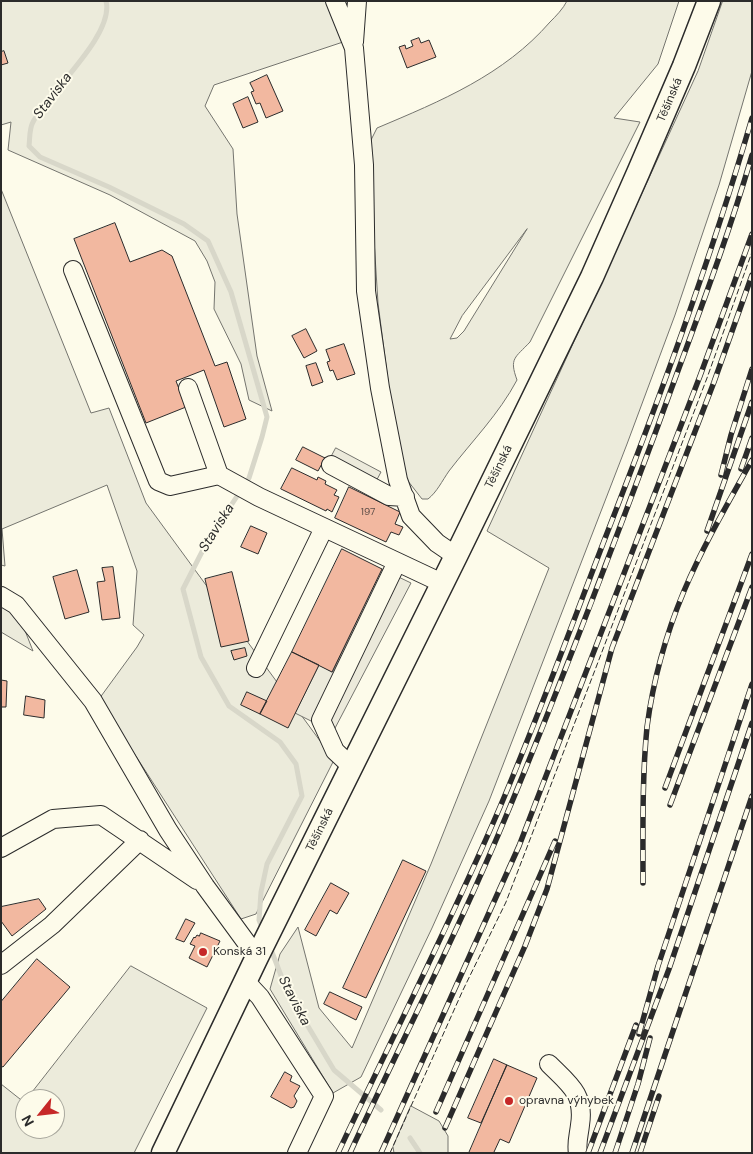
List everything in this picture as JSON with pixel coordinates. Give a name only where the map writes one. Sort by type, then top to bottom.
[{"type":"main road","name":"Těšínská","points":[[163,1153],[257,957],[456,556],[592,276],[684,66],[709,1]]},
{"type":"street","points":[[335,1],[354,48]]},
{"type":"street","points":[[358,1],[354,48],[364,165],[366,290],[380,388],[398,480],[412,516],[437,543],[456,556]]},
{"type":"street","points":[[74,270],[158,481],[170,486],[224,478],[259,498],[442,583]]},
{"type":"street","points":[[188,388],[224,478]]},
{"type":"street","points":[[332,465],[389,496],[404,497]]},
{"type":"street","points":[[256,668],[324,528]]},
{"type":"street","points":[[352,766],[335,751],[321,720],[397,562]]},
{"type":"street","points":[[1,596],[16,605],[93,701],[168,830],[205,886],[257,957]]},
{"type":"street","points":[[1,848],[53,819],[101,815],[205,886]]},
{"type":"street","points":[[1,965],[52,925],[140,840]]},
{"type":"street","points":[[246,982],[260,997],[324,1096],[297,1153]]},
{"type":"street","points":[[549,1064],[572,1086],[578,1095],[581,1105],[577,1139],[578,1153]]},
{"type":"shaded area","points":[[1,1],[327,1],[343,42],[214,85],[205,106],[233,149],[237,214],[257,356],[272,411],[249,400],[241,364],[214,309],[215,282],[207,261],[195,241],[110,195],[8,150],[11,122],[1,125]]},
{"type":"shaded area","points":[[567,1],[679,1],[658,64],[614,118],[640,122],[530,342],[515,359],[514,367],[517,380],[494,416],[449,471],[434,493],[428,499],[422,499],[408,481],[403,469],[393,420],[378,303],[370,142],[377,128],[448,97],[492,72],[532,41]],"holes":[[[527,229],[464,331],[457,338],[450,339],[462,316]]]},
{"type":"shaded area","points":[[723,1],[752,1],[752,71],[719,185],[675,315],[489,801],[432,928],[361,1077],[333,1093],[270,989],[280,954],[298,927],[319,1008],[352,1048],[431,864],[549,568],[487,531],[698,71]]},
{"type":"shaded area","points":[[1,189],[91,413],[109,408],[146,503],[334,760],[256,914],[241,919],[99,699],[144,635],[133,625],[137,571],[107,485],[2,529],[5,566],[1,565]]},
{"type":"shaded area","points":[[336,448],[381,472],[373,487],[328,463]]},
{"type":"shaded area","points":[[382,569],[411,583],[333,732],[295,713],[319,665],[332,672]]},
{"type":"shaded area","points":[[1,604],[22,623],[33,651],[1,632]]},
{"type":"shaded area","points":[[131,966],[207,1008],[134,1153],[1,1153],[1,1084],[15,1095],[15,1139],[65,1139],[65,1089],[35,1089]]},
{"type":"shaded area","points":[[411,1106],[439,1121],[448,1136],[448,1153],[394,1153],[393,1147]]},
{"type":"building","points":[[419,38],[421,43],[429,40],[436,57],[407,68],[399,47],[405,45],[406,49],[413,46],[411,41]]},
{"type":"building","points":[[4,51],[8,63],[1,65],[1,52]]},
{"type":"building","points":[[267,75],[283,111],[266,118],[260,103],[256,104],[251,92],[254,91],[250,83]]},
{"type":"building","points":[[248,97],[258,122],[243,128],[233,104]]},
{"type":"building","points":[[115,223],[130,262],[162,250],[172,256],[215,366],[227,362],[246,419],[224,427],[204,370],[176,381],[186,407],[146,423],[74,239]]},
{"type":"building","points":[[306,329],[317,351],[304,358],[292,336]]},
{"type":"building","points":[[344,344],[355,374],[337,380],[333,370],[330,371],[327,362],[330,361],[326,350]]},
{"type":"building","points":[[316,363],[323,382],[312,386],[306,366]]},
{"type":"building","points":[[303,447],[325,458],[318,471],[296,460]]},
{"type":"building","points":[[292,468],[317,480],[318,477],[326,481],[325,484],[337,490],[334,495],[339,497],[332,512],[327,509],[326,511],[281,489]]},
{"type":"building","points":[[349,487],[400,512],[395,524],[403,527],[399,535],[391,532],[386,542],[335,518]]},
{"type":"building","points":[[251,526],[267,533],[258,554],[241,547]]},
{"type":"building","points":[[342,549],[382,569],[332,672],[292,652]]},
{"type":"building","points":[[113,567],[120,618],[102,620],[97,582],[105,581],[102,568]]},
{"type":"building","points":[[77,570],[89,612],[65,619],[53,577]]},
{"type":"building","points":[[232,572],[249,641],[221,647],[205,579]]},
{"type":"building","points":[[245,648],[247,656],[234,660],[231,651]]},
{"type":"building","points":[[292,652],[319,665],[288,728],[260,714]]},
{"type":"building","points":[[1,680],[7,681],[6,707],[1,707]]},
{"type":"building","points":[[247,692],[267,701],[260,714],[241,705]]},
{"type":"building","points":[[26,696],[45,700],[44,718],[24,715]]},
{"type":"building","points":[[403,860],[426,871],[366,998],[343,988]]},
{"type":"building","points":[[331,883],[349,893],[337,914],[330,910],[316,936],[305,930]]},
{"type":"building","points":[[39,899],[46,909],[12,936],[1,921],[1,907]]},
{"type":"building","points":[[186,919],[195,923],[184,942],[176,939]]},
{"type":"building","name":"Konská 31","points":[[201,933],[220,941],[207,967],[189,958],[195,946],[190,944],[194,937],[199,936]]},
{"type":"building","points":[[37,959],[70,987],[3,1067],[1,1066],[1,1002]]},
{"type":"building","points":[[330,992],[362,1007],[356,1020],[324,1004]]},
{"type":"building","points":[[494,1059],[507,1065],[481,1123],[468,1118]]},
{"type":"building","name":"opravna výhybek","points":[[507,1065],[537,1078],[509,1143],[500,1139],[495,1153],[469,1153]]},
{"type":"building","points":[[285,1072],[292,1076],[290,1081],[300,1086],[294,1096],[297,1101],[294,1107],[291,1108],[271,1097]]},
{"type":"waterway","name":"Staviska","points":[[106,1],[106,15],[91,47],[33,122],[29,146],[40,157],[109,187],[184,224],[208,241],[231,292],[267,417],[249,478],[207,542],[183,589],[201,657],[229,706],[280,742],[296,764],[302,796],[267,864],[261,892],[259,920],[263,930]]},
{"type":"waterway","name":"Staviska","points":[[270,947],[287,991],[334,1070],[381,1110]]},
{"type":"waterway","name":"Staviska","points":[[410,1138],[420,1153]]},
{"type":"railway","points":[[338,1153],[461,894],[527,741],[644,437],[719,225],[752,118]]},
{"type":"railway","points":[[350,1153],[491,853],[547,715],[621,526],[694,328],[752,155]]},
{"type":"railway","points":[[381,1153],[519,846],[700,376],[752,234]]},
{"type":"railway","points":[[445,1128],[525,946],[547,889],[612,648],[714,382],[752,275]]},
{"type":"railway","points":[[721,475],[731,435],[752,369]]},
{"type":"railway","points":[[707,531],[752,402]]},
{"type":"railway","points":[[741,469],[752,438]]},
{"type":"railway","points":[[643,883],[645,746],[653,692],[661,658],[677,607],[691,574],[752,460]]},
{"type":"railway","points":[[665,788],[752,554]]},
{"type":"railway","points":[[670,805],[752,587]]},
{"type":"railway","points":[[639,1034],[658,966],[752,684]]},
{"type":"railway","points":[[600,1153],[669,969],[752,723]]},
{"type":"railway","points":[[632,1153],[752,796]]},
{"type":"railway","points":[[436,1112],[555,841]]},
{"type":"railway","points":[[588,1153],[636,1025]]},
{"type":"railway","points":[[615,1153],[638,1084],[650,1038]]},
{"type":"railway","points":[[640,1153],[659,1096]]},
{"type":"fence","points":[[390,1153],[463,990],[506,902],[707,378],[752,252]]},
{"type":"place","name":"Konská 31","points":[[203,952]]},
{"type":"place","name":"opravna výhybek","points":[[509,1101]]}]
